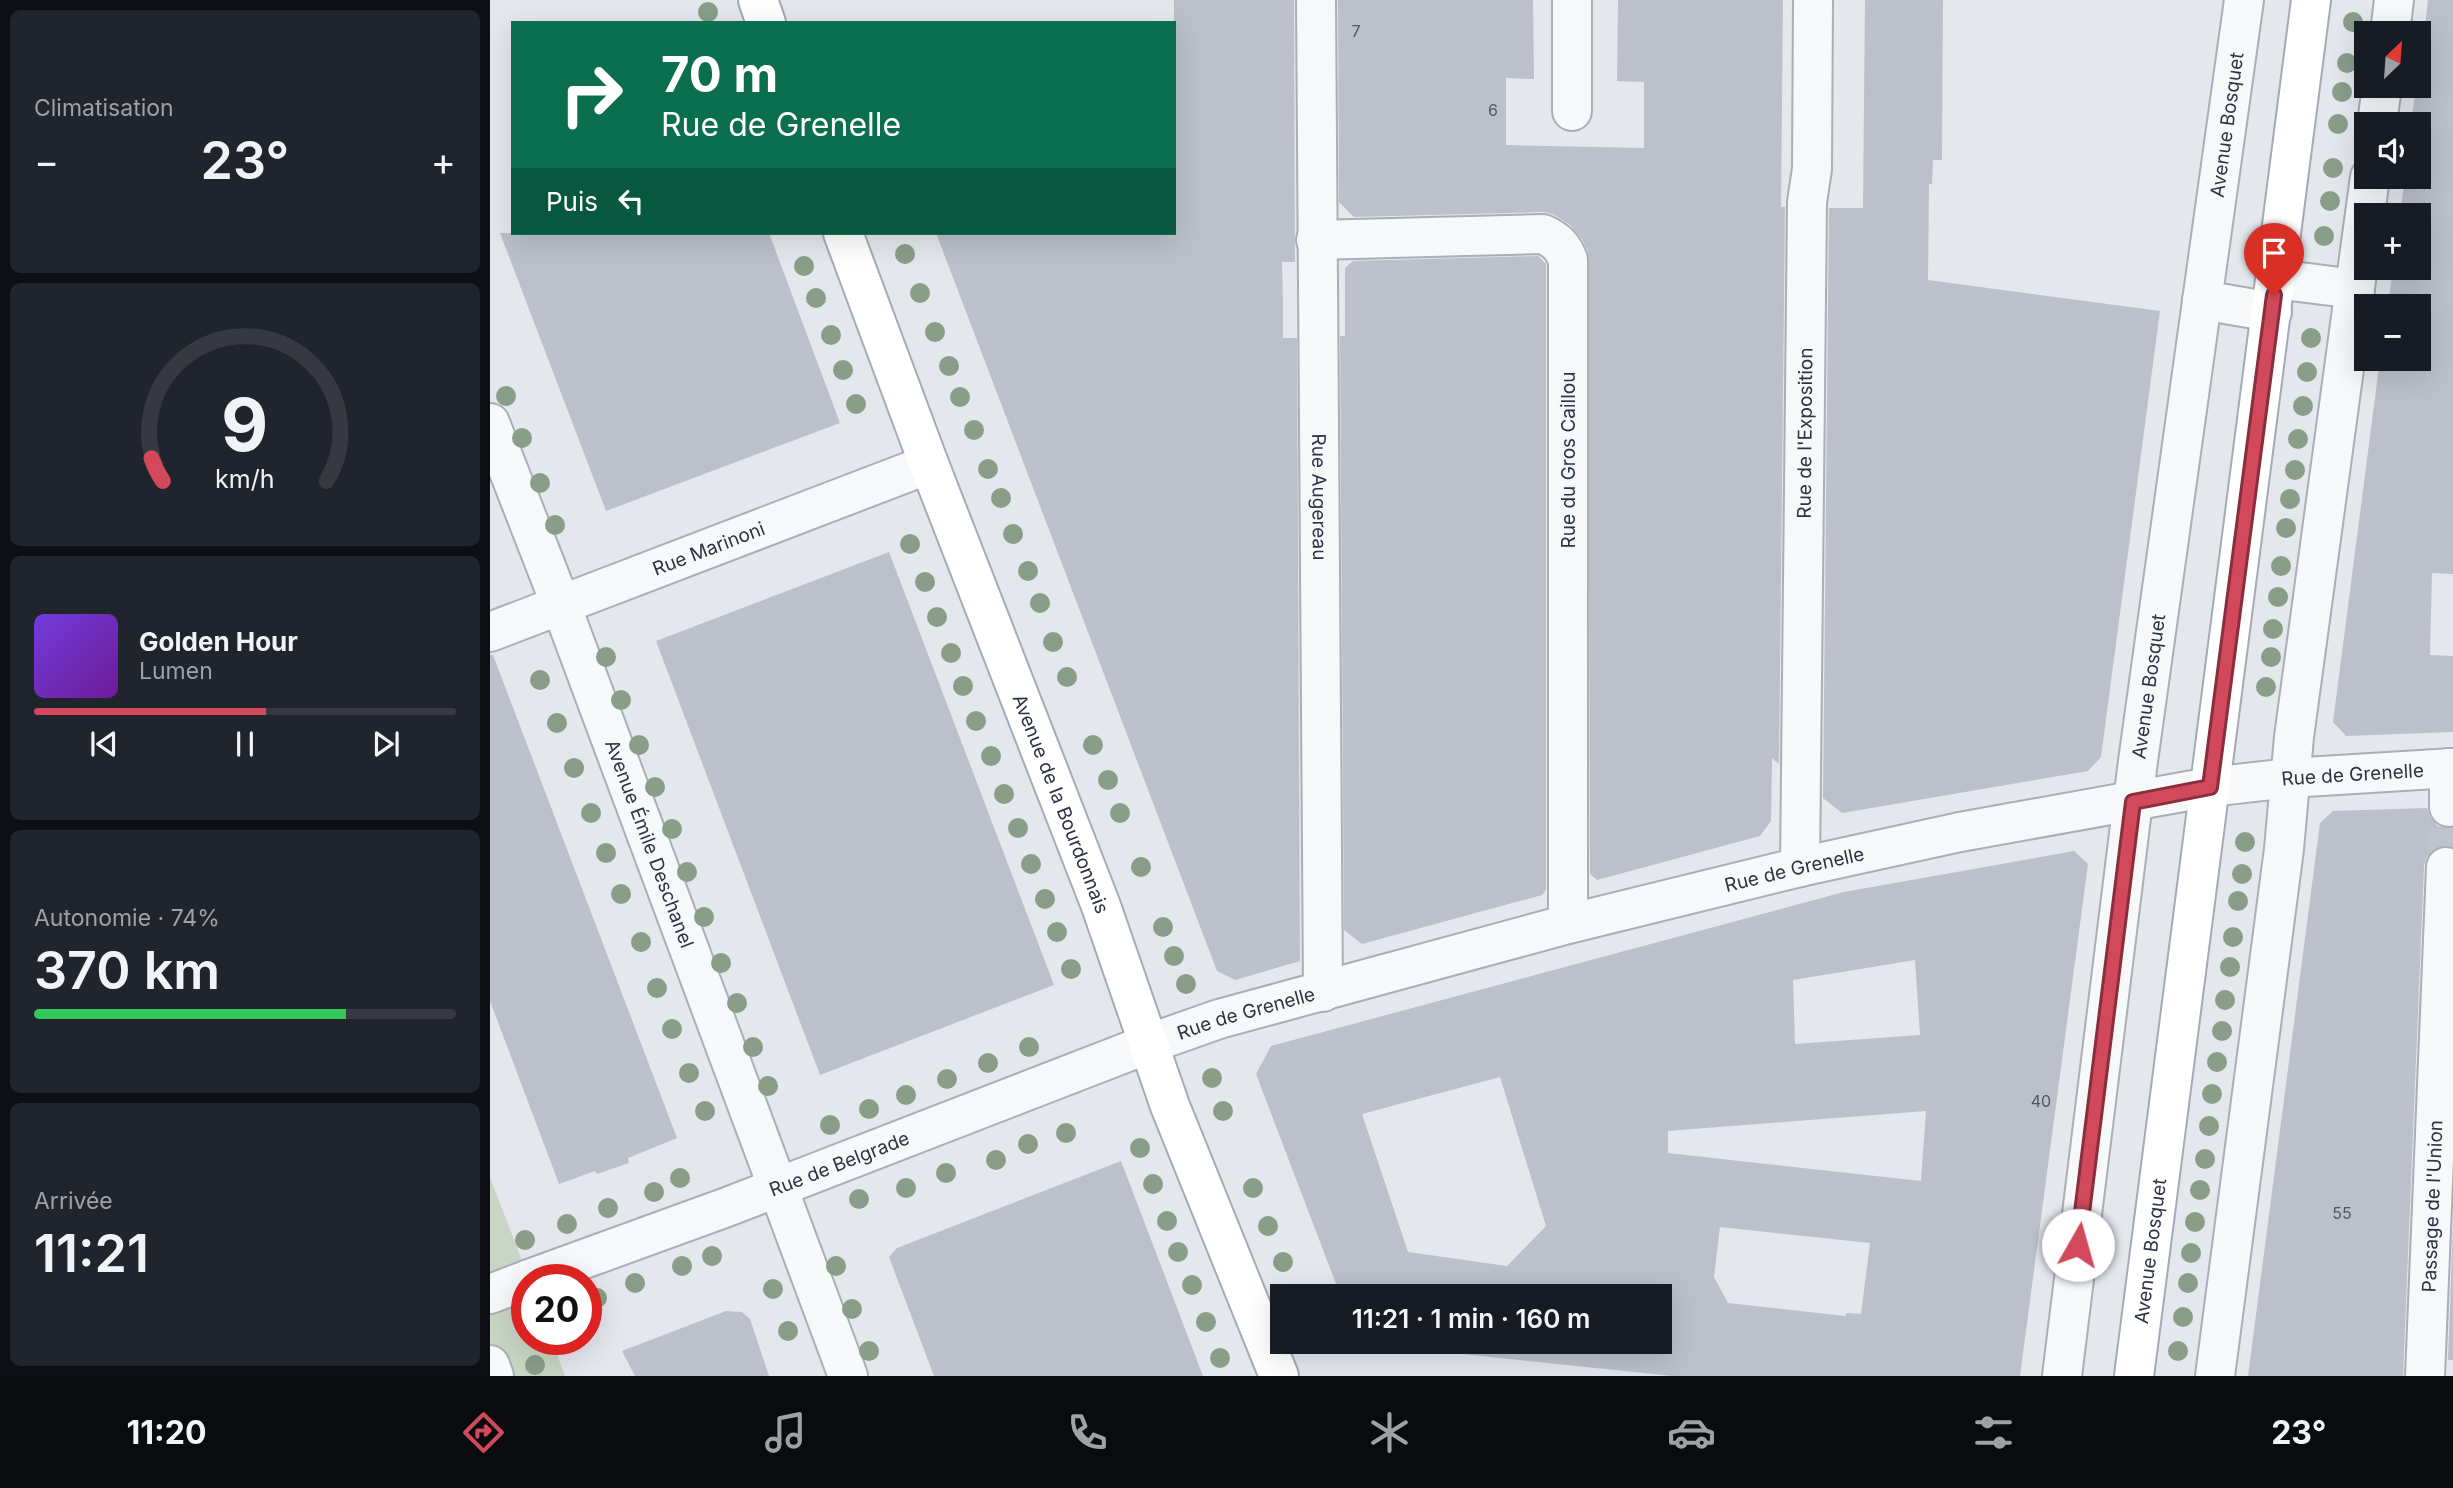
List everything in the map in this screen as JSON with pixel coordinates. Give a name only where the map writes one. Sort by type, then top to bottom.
[{"type":"main road","points":[[758,0],[765,21]]},
{"type":"main road","name":"Avenue Bosquet","points":[[2134,1376],[2311,0]]},
{"type":"main road","name":"Avenue de la Bourdonnais","points":[[844,235],[929,464],[1096,894],[1170,1105],[1279,1376]]},
{"type":"street","name":"Rue Augereau","points":[[1316,0],[1323,992]]},
{"type":"street","points":[[1572,0],[1572,111]]},
{"type":"street","name":"Rue de l'Exposition","points":[[1800,867],[1807,202],[1812,169],[1813,0]]},
{"type":"street","name":"Avenue Bosquet","points":[[2062,1376],[2133,802],[2244,0]]},
{"type":"street","points":[[2391,21],[2394,0]]},
{"type":"street","points":[[2216,1376],[2284,849],[2289,778],[2368,189]]},
{"type":"street","name":"Rue du Gros Caillou","points":[[1316,240],[1543,234],[1566,252],[1568,925]]},
{"type":"street","points":[[2202,300],[2355,289]]},
{"type":"street","name":"Avenue Émile Deschanel","points":[[490,423],[561,605],[848,1376]]},
{"type":"street","name":"Rue Marinoni","points":[[490,632],[929,464]]},
{"type":"street","points":[[2449,807],[2451,768]]},
{"type":"street","name":"Rue de Grenelle","points":[[1148,1044],[1219,1019],[1568,925],[1800,867],[1960,832],[2210,787],[2289,778],[2451,768]]},
{"type":"street","name":"Passage de l'Union","points":[[2425,1376],[2446,867]]},
{"type":"street","name":"Rue de Belgrade","points":[[569,1264],[776,1188],[1148,1044]]},
{"type":"street","points":[[806,1267],[824,1261],[867,1376]]},
{"type":"street","name":"Avenue Émile Deschanel","points":[[806,1267],[796,1271],[836,1376]]},
{"type":"street","name":"Rue de Belgrade","points":[[490,1294],[511,1286]]},
{"type":"street","points":[[490,1365],[494,1376]]},
{"type":"green space","points":[[490,1177],[523,1264],[511,1264],[511,1355],[557,1355],[565,1376],[490,1376]]},
{"type":"building","points":[[1174,0],[1294,0],[1295,262],[1282,262],[1283,338],[1297,338],[1300,961],[1235,980],[1217,971],[937,235],[1176,235]]},
{"type":"building","points":[[1338,0],[1533,0],[1534,79],[1506,78],[1506,145],[1644,148],[1644,82],[1617,81],[1618,0],[1783,0],[1781,207],[1785,207],[1779,764],[1772,758],[1771,821],[1760,836],[1597,880],[1590,874],[1588,252],[1582,239],[1570,225],[1553,214],[1543,212],[1354,217],[1339,202]]},
{"type":"building","points":[[1865,0],[1943,0],[1942,160],[1933,160],[1932,184],[1929,184],[1928,280],[2160,311],[2101,757],[2088,771],[1842,813],[1823,798],[1829,208],[1863,208]]},
{"type":"building","points":[[2428,0],[2453,0],[2453,574],[2432,573],[2430,655],[2453,656],[2453,732],[2346,736],[2333,722],[2378,371],[2431,371],[2431,294],[2390,294],[2391,280],[2431,280],[2431,203],[2402,203],[2403,189],[2431,189],[2431,112],[2413,112],[2414,98],[2431,98],[2431,21],[2426,21]]},
{"type":"building","points":[[500,233],[770,235],[840,423],[606,511]]},
{"type":"building","points":[[1538,256],[1546,264],[1546,890],[1542,895],[1362,944],[1344,930],[1340,336],[1345,336],[1345,268],[1353,261]]},
{"type":"building","points":[[889,552],[1054,985],[820,1075],[656,641]]},
{"type":"building","points":[[490,655],[493,655],[677,1138],[628,1158],[629,1163],[597,1174],[595,1171],[559,1184],[490,1001]]},
{"type":"building","points":[[2427,808],[2430,817],[2438,826],[2453,828],[2453,847],[2446,845],[2435,848],[2427,856],[2424,866],[2403,1376],[2248,1376],[2320,823],[2333,811]]},
{"type":"building","points":[[2074,851],[2088,864],[2020,1376],[1672,1376],[1463,1354],[1672,1354],[1672,1284],[1336,1284],[1256,1074],[1271,1046],[1844,892]],"holes":[[[1915,960],[1920,1035],[1795,1044],[1793,980]],[[1500,1077],[1546,1226],[1507,1266],[1408,1252],[1362,1114]],[[1926,1111],[1921,1181],[1668,1153],[1668,1131]],[[1720,1227],[1870,1243],[1861,1314],[1847,1313],[1845,1316],[1728,1303],[1714,1277]]]},
{"type":"building","points":[[1121,1161],[1203,1376],[934,1376],[889,1257],[897,1248]]},
{"type":"building","points":[[2453,1228],[2453,1360],[2448,1360]]},
{"type":"building","points":[[726,1311],[742,1312],[750,1319],[769,1376],[635,1376],[622,1351]]},
{"type":"tunnel","points":[[2446,867],[2449,807]]},
{"type":"route","points":[[2078,1245],[2133,802],[2210,787],[2274,295]]}]
